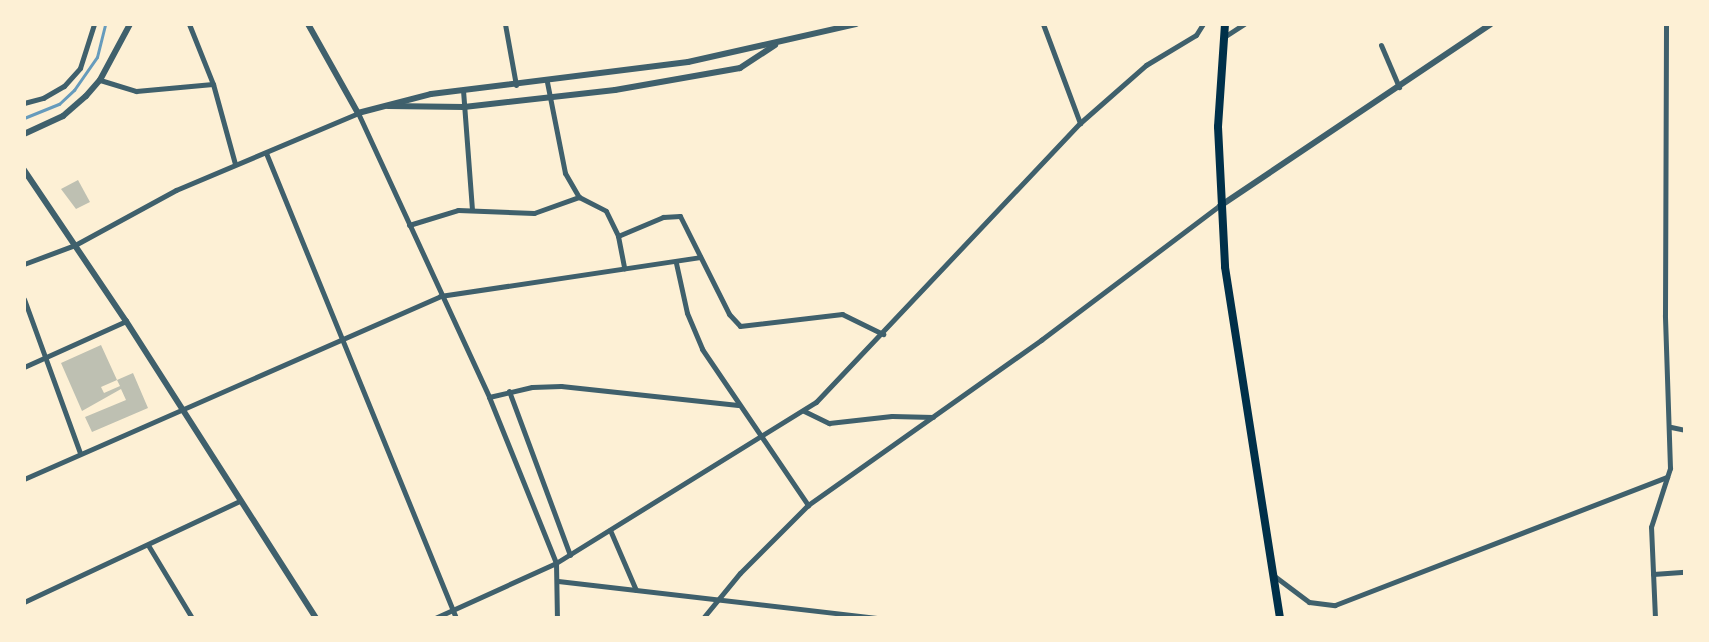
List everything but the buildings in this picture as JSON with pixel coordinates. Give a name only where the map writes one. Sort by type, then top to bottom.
[{"type":"highway","points":[[1225,24],[1220,206],[1225,267],[1280,618]]},
{"type":"street","points":[[24,104],[64,86],[80,68],[94,24]]},
{"type":"street","points":[[24,135],[63,117],[100,80],[130,24]]},
{"type":"street","points":[[189,24],[213,84],[235,164]]},
{"type":"street","points":[[308,24],[358,113],[440,296],[489,397],[556,563],[557,618]]},
{"type":"street","points":[[505,24],[516,85]]},
{"type":"street","points":[[24,264],[75,245],[176,190],[235,164],[358,113],[385,105],[463,90],[547,82],[776,45],[856,24]]},
{"type":"street","points":[[1043,24],[1080,123]]},
{"type":"street","points":[[435,618],[556,563],[804,411],[831,389],[1080,123],[1146,65],[1196,35],[1203,24]]},
{"type":"street","points":[[1223,38],[1244,24]]},
{"type":"street","points":[[703,618],[716,600],[808,506],[1220,206],[1491,24]]},
{"type":"street","points":[[1655,618],[1651,527],[1667,477],[1671,428],[1665,315],[1666,24]]},
{"type":"street","points":[[385,105],[464,106],[550,100],[740,68],[776,45]]},
{"type":"street","points":[[1381,45],[1399,87]]},
{"type":"street","points":[[100,80],[136,91],[213,84]]},
{"type":"street","points":[[547,82],[561,163],[579,197],[603,207],[618,236],[624,268]]},
{"type":"street","points":[[463,90],[472,210]]},
{"type":"street","points":[[266,153],[456,618]]},
{"type":"street","points":[[24,170],[126,321],[316,618]]},
{"type":"street","points":[[409,225],[458,210],[522,215],[548,210],[579,197]]},
{"type":"street","points":[[618,236],[677,214],[685,222],[729,314],[740,326],[842,314],[883,334]]},
{"type":"street","points":[[24,479],[440,296],[624,268],[676,263],[700,257]]},
{"type":"street","points":[[676,263],[693,331],[738,405],[808,506]]},
{"type":"street","points":[[24,299],[80,453]]},
{"type":"street","points":[[24,367],[126,321]]},
{"type":"street","points":[[489,397],[509,391],[561,386],[738,405]]},
{"type":"street","points":[[509,391],[570,555]]},
{"type":"street","points":[[804,411],[829,423],[907,415],[933,417]]},
{"type":"street","points":[[1671,428],[1685,430]]},
{"type":"street","points":[[1273,575],[1309,602],[1335,605],[1667,477]]},
{"type":"street","points":[[24,602],[240,501]]},
{"type":"street","points":[[610,530],[636,590]]},
{"type":"street","points":[[148,544],[192,618]]},
{"type":"street","points":[[1653,574],[1685,573]]},
{"type":"street","points":[[558,581],[716,600],[815,616],[879,618]]},
{"type":"waterway","points":[[24,118],[59,104],[74,90],[97,57],[105,24]]}]
